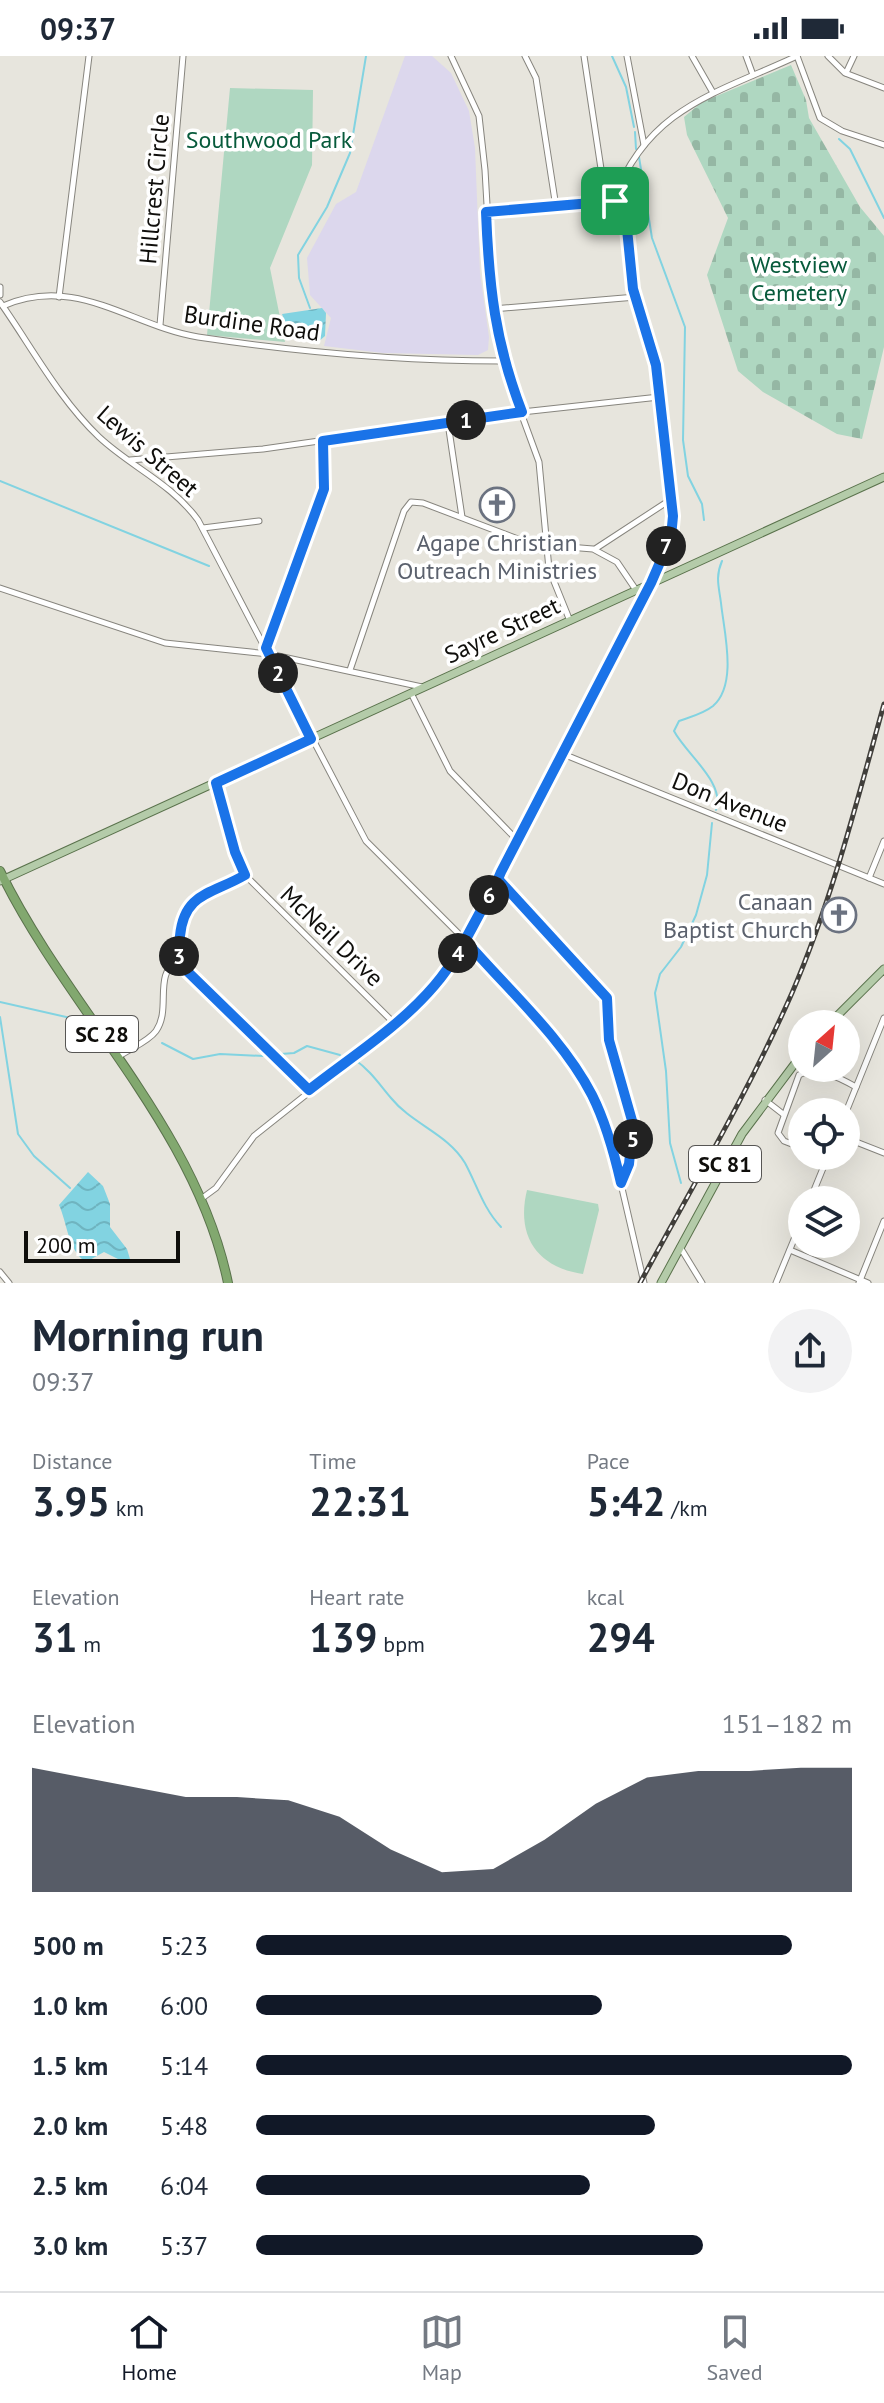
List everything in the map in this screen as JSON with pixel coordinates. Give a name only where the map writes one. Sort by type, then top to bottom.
[{"type":"highway","name":"SC 28","points":[[1,877],[175,1150],[214,1231],[228,1283]]},
{"type":"main road","name":"Sayre Street","points":[[1,877],[216,783],[884,477]]},
{"type":"main road","points":[[843,1010],[884,970]]},
{"type":"main road","name":"SC 81","points":[[661,1283],[765,1100],[788,1071]]},
{"type":"street","points":[[59,297],[89,56]]},
{"type":"street","name":"Hillcrest Circle","points":[[160,325],[183,56]]},
{"type":"street","points":[[451,56],[481,125],[493,309],[502,361],[543,479],[546,548],[556,591],[570,621]]},
{"type":"street","points":[[525,56],[536,78],[556,207]]},
{"type":"street","points":[[584,56],[606,202]]},
{"type":"street","points":[[627,56],[644,146]]},
{"type":"street","points":[[692,56],[712,91]]},
{"type":"street","points":[[746,56],[753,75]]},
{"type":"street","points":[[201,1199],[216,1188],[254,1136],[395,1024],[435,986],[465,940],[498,879],[651,583],[671,537],[656,365],[636,297],[627,229],[615,201],[618,189],[644,146],[676,113],[712,91],[797,56],[820,118],[842,131],[884,145]]},
{"type":"street","points":[[828,56],[845,73],[884,88]]},
{"type":"street","points":[[845,73],[854,56]]},
{"type":"street","points":[[486,212],[615,201]]},
{"type":"street","points":[[0,287],[0,295]]},
{"type":"street","name":"Burdine Road","points":[[2,304],[59,297],[93,300],[200,337],[373,358],[502,361]]},
{"type":"street","points":[[493,309],[636,297]]},
{"type":"street","name":"Lewis Street","points":[[2,304],[88,426],[175,493],[203,528],[366,841],[465,940],[548,1035],[591,1092],[606,1126],[644,1283]]},
{"type":"street","points":[[130,460],[139,457],[199,456],[522,412],[659,397]]},
{"type":"street","points":[[448,423],[462,517]]},
{"type":"street","points":[[267,651],[324,489],[323,441]]},
{"type":"street","points":[[350,670],[406,507],[411,502],[423,503],[546,548],[593,549],[616,539],[663,502],[670,500]]},
{"type":"street","points":[[203,528],[259,521]]},
{"type":"street","points":[[593,549],[617,562],[636,590]]},
{"type":"street","points":[[0,588],[165,643],[267,651],[423,687]]},
{"type":"street","points":[[411,693],[450,771],[517,840]]},
{"type":"street","name":"Don Avenue","points":[[563,754],[884,884]]},
{"type":"street","name":"McNeil Drive","points":[[216,783],[235,852],[245,875],[395,1024]]},
{"type":"street","points":[[869,878],[884,841]]},
{"type":"street","points":[[117,1058],[156,1030],[163,1012],[164,976],[179,958],[182,919],[189,904],[245,875]]},
{"type":"street","points":[[498,879],[607,998],[609,1040],[633,1124],[629,1164],[621,1183]]},
{"type":"street","points":[[179,958],[188,972],[309,1090]]},
{"type":"street","points":[[852,1098],[884,1018]]},
{"type":"street","points":[[788,1141],[779,1137],[778,1126],[795,1083],[804,1071],[828,1074],[856,1087]]},
{"type":"street","points":[[765,1100],[783,1114]]},
{"type":"street","points":[[860,1144],[884,1153]]},
{"type":"street","points":[[859,1281],[884,1221]]},
{"type":"street","points":[[680,1247],[702,1283]]},
{"type":"street","points":[[776,1283],[788,1255]]},
{"type":"street","points":[[808,1258],[868,1283]]},
{"type":"street","points":[[0,1272],[9,1283]]},
{"type":"shaded area","points":[[405,56],[432,56],[451,73],[469,111],[475,148],[480,273],[489,337],[488,350],[478,355],[383,353],[324,346],[331,318],[310,295],[307,258],[336,204],[356,192]]},
{"type":"green space","name":"Westview Cemetery","points":[[791,65],[806,100],[809,118],[860,207],[884,236],[884,347],[862,439],[837,434],[763,392],[738,371],[707,275],[728,218],[687,135],[684,117],[702,102]]},
{"type":"green space","name":"Southwood Park","points":[[230,88],[313,90],[312,165],[270,268],[285,342],[207,335]]},
{"type":"green space","points":[[527,1190],[598,1204],[583,1274],[553,1264],[533,1246],[524,1221]]},
{"type":"water","points":[[322,308],[326,313],[325,336],[318,342],[295,335],[282,314]]},
{"type":"water","points":[[88,1172],[103,1186],[110,1204],[110,1227],[127,1249],[130,1259],[122,1261],[104,1252],[86,1262],[75,1251],[59,1205]]},
{"type":"waterway","points":[[310,308],[299,278],[298,255],[327,207],[350,153],[366,56]]},
{"type":"waterway","points":[[612,56],[626,87],[634,127]]},
{"type":"waterway","points":[[635,132],[636,149]]},
{"type":"waterway","points":[[839,139],[850,149],[884,218]]},
{"type":"waterway","points":[[639,157],[652,238],[685,327],[683,440],[688,476],[702,504],[704,520]]},
{"type":"waterway","points":[[0,481],[209,566]]},
{"type":"waterway","points":[[716,810],[718,800],[710,779],[674,731],[679,721],[713,706],[725,685],[728,657],[718,582],[722,561]]},
{"type":"waterway","points":[[681,1183],[670,1143],[666,1071],[655,993],[660,974],[681,947],[696,915],[707,875],[712,823]]},
{"type":"waterway","points":[[0,1002],[75,1019]]},
{"type":"waterway","points":[[0,1017],[18,1134],[34,1156],[70,1188]]},
{"type":"waterway","points":[[162,1043],[193,1059],[220,1054],[264,1056]]},
{"type":"waterway","points":[[281,1054],[294,1053],[307,1046],[340,1055]]},
{"type":"waterway","points":[[354,1059],[400,1107],[458,1153],[501,1227]]},
{"type":"railway","points":[[640,1283],[738,1103],[792,993],[832,886],[884,704]]},
{"type":"place","name":"Agape Christian Outreach Ministries","points":[[497,505]]},
{"type":"place","name":"Canaan Baptist Church","points":[[839,915]]},
{"type":"route","points":[[615,201],[486,212],[490,290],[502,361],[522,412],[323,441],[324,489],[266,648],[311,739],[216,783],[235,852],[245,875],[189,904],[182,919],[179,958],[188,972],[309,1090],[395,1024],[435,986],[461,948],[498,879],[607,998],[609,1040],[633,1124],[629,1164],[621,1183],[606,1126],[591,1092],[548,1035],[465,940],[651,583],[671,537],[673,516],[656,365],[633,289],[627,229],[615,201]]}]
